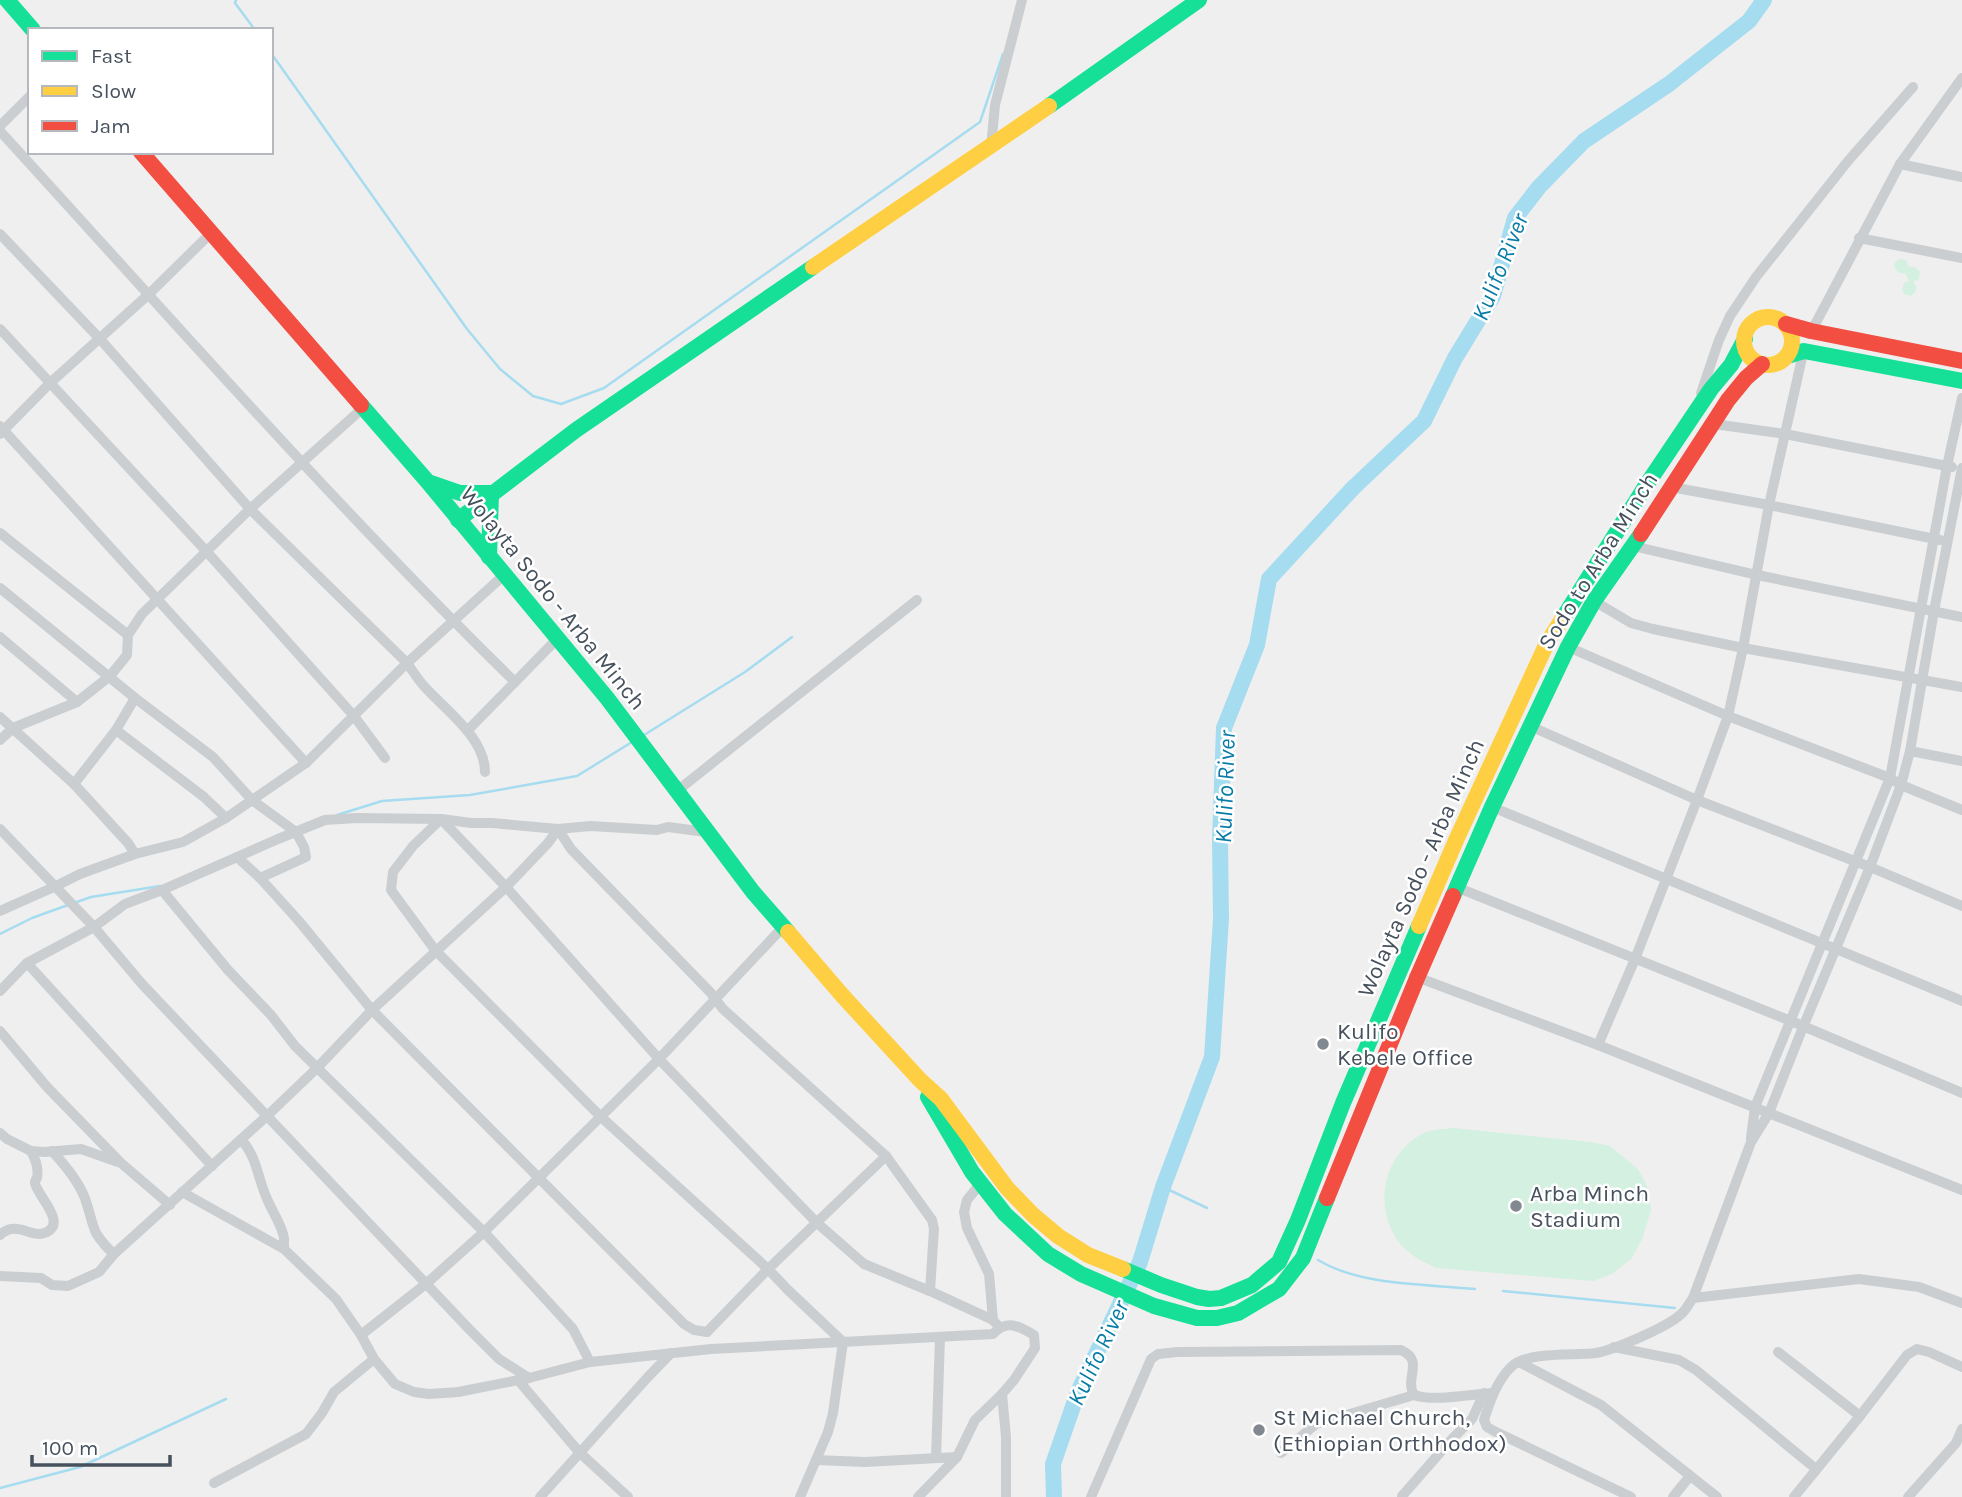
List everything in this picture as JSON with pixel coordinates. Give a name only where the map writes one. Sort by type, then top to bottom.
[{"type":"main road","points":[[7,0],[31,28]]},
{"type":"main road","points":[[458,520],[584,423],[991,147],[1199,0]]},
{"type":"main road","name":"Wolayta Sodo - Arba Minch","points":[[143,154],[427,481],[607,698],[753,892],[841,995],[940,1099],[1007,1188],[1058,1236],[1088,1255],[1161,1285],[1209,1299],[1220,1298],[1252,1285],[1279,1262],[1343,1103],[1457,838],[1547,643],[1693,415],[1731,365],[1745,339],[1748,327],[1760,318],[1774,317],[1786,324],[1811,331],[1962,361]]},
{"type":"main road","points":[[1786,324],[1791,332],[1791,348],[1796,353],[1962,381]]},
{"type":"main road","points":[[1745,339],[1749,356],[1762,365],[1773,365],[1796,353]]},
{"type":"main road","name":"Sodo to Arba Minch","points":[[1154,1306],[1197,1318],[1217,1318],[1238,1313],[1279,1289],[1303,1258],[1416,978],[1492,807],[1568,647],[1597,597],[1728,400],[1746,378],[1762,365]]},
{"type":"main road","points":[[427,481],[447,491],[467,495],[491,493]]},
{"type":"main road","points":[[489,558],[491,493]]},
{"type":"main road","points":[[1585,580],[1597,597]]},
{"type":"main road","name":"Wolayta Sodo - Arba Minch","points":[[920,1080],[944,1128],[1005,1214],[1048,1254],[1081,1274],[1154,1306]]},
{"type":"main road","points":[[1343,1103],[1362,1111]]},
{"type":"street","points":[[991,147],[995,105],[1022,0]]},
{"type":"street","points":[[1598,1045],[1635,959],[1728,716],[1785,434],[1796,353],[1811,331],[1900,164],[1962,78]]},
{"type":"street","points":[[1693,415],[1719,340],[1730,316],[1756,277],[1848,161],[1913,87]]},
{"type":"street","points":[[28,98],[0,128],[301,463],[515,682]]},
{"type":"street","points":[[1900,164],[1962,177]]},
{"type":"street","points":[[212,232],[149,294],[1,430],[306,763]]},
{"type":"street","points":[[0,234],[100,339],[250,509],[407,663],[422,685],[468,730],[485,761],[485,772]]},
{"type":"street","points":[[1859,237],[1962,258]]},
{"type":"street","points":[[0,329],[207,552],[354,716],[386,758]]},
{"type":"street","points":[[1751,1142],[1755,1107],[1891,778],[1933,538],[1962,398]]},
{"type":"street","points":[[0,740],[13,728],[77,702],[110,676],[127,655],[128,635],[142,614],[250,509],[364,407]]},
{"type":"street","points":[[1402,1497],[1451,1439],[1472,1419],[1511,1367],[1533,1357],[1599,1352],[1682,1315],[1693,1298],[1751,1142],[1769,1112],[1901,785],[1910,751],[1962,469],[1785,434],[1714,424]]},
{"type":"street","points":[[1671,488],[1947,541]]},
{"type":"street","points":[[0,533],[128,635]]},
{"type":"street","points":[[1633,546],[1757,575],[1962,617]]},
{"type":"street","points":[[0,911],[58,891],[80,874],[135,854],[183,842],[226,818],[306,763],[407,663],[504,575]]},
{"type":"street","points":[[0,588],[135,698],[213,757],[252,800],[296,832],[306,857],[260,878]]},
{"type":"street","points":[[1597,597],[1631,622],[1743,649],[1962,687]]},
{"type":"street","points":[[677,792],[917,600]]},
{"type":"street","points":[[0,637],[77,702]]},
{"type":"street","points":[[468,730],[557,639]]},
{"type":"street","points":[[1568,647],[1728,716],[1891,778],[1901,785],[1962,810]]},
{"type":"street","points":[[74,783],[116,730],[135,698]]},
{"type":"street","points":[[0,717],[74,783],[135,854]]},
{"type":"street","points":[[1530,726],[1697,800],[1962,906]]},
{"type":"street","points":[[116,730],[204,797],[226,818]]},
{"type":"street","points":[[1910,751],[1962,761]]},
{"type":"street","points":[[1492,807],[1962,1001]]},
{"type":"street","points":[[0,991],[27,963],[94,927],[125,904],[325,820],[441,819],[558,829],[590,826],[657,830],[668,827],[707,833]]},
{"type":"street","points":[[441,819],[506,887],[659,1059],[816,1222],[864,1264],[930,1291],[996,1323],[1022,1327],[1034,1335],[1035,1348],[1002,1394],[975,1420],[957,1457],[918,1497]]},
{"type":"street","points":[[441,819],[413,846],[393,872],[391,890],[435,950],[600,1116],[768,1269],[843,1342]]},
{"type":"street","points":[[0,829],[94,927],[142,984],[499,1359],[524,1379],[579,1452],[628,1497]]},
{"type":"street","points":[[0,1276],[41,1278],[52,1285],[68,1286],[99,1272],[114,1254],[268,1115],[435,950],[506,887],[548,844],[558,829]]},
{"type":"street","points":[[558,829],[571,849],[723,1009],[886,1156],[932,1220],[934,1229],[930,1291]]},
{"type":"street","points":[[237,857],[260,878],[372,1010],[684,1324],[694,1331],[706,1332]]},
{"type":"street","points":[[1456,887],[1791,1021],[1962,1093]]},
{"type":"street","points":[[162,890],[201,939],[271,1015],[295,1046],[484,1233],[573,1329],[590,1362]]},
{"type":"street","points":[[361,1335],[427,1283],[484,1233],[659,1059],[783,927]]},
{"type":"street","points":[[27,963],[212,1166]]},
{"type":"street","points":[[1401,969],[1416,978],[1598,1045],[1962,1190]]},
{"type":"street","points":[[0,1031],[47,1087],[121,1163],[170,1205]]},
{"type":"street","points":[[0,1133],[31,1151],[56,1155],[80,1149],[121,1163]]},
{"type":"street","points":[[241,1140],[254,1160],[267,1200],[284,1238],[284,1249]]},
{"type":"street","points":[[0,1235],[11,1228],[40,1234],[47,1233],[52,1228],[54,1222],[49,1208],[35,1183],[36,1161],[31,1151]]},
{"type":"street","points":[[37,1177],[56,1155]]},
{"type":"street","points":[[56,1155],[78,1183],[95,1231],[114,1254]]},
{"type":"street","points":[[706,1332],[886,1156]]},
{"type":"street","points":[[182,1192],[284,1249],[336,1298],[374,1359],[395,1384],[414,1392],[429,1394],[458,1392],[524,1379],[590,1362],[671,1353],[993,1334],[996,1323],[989,1275],[967,1227],[964,1212],[967,1200],[981,1183]]},
{"type":"street","points":[[1693,1298],[1859,1279],[1919,1287],[1962,1303]]},
{"type":"street","points":[[706,1332],[711,1349]]},
{"type":"street","points":[[936,1458],[940,1337]]},
{"type":"street","points":[[800,1497],[834,1413],[843,1342]]},
{"type":"street","points":[[1614,1347],[1679,1360],[1696,1370],[1816,1469]]},
{"type":"street","points":[[1794,1497],[1907,1354],[1917,1349],[1962,1367]]},
{"type":"street","points":[[1091,1497],[1151,1359],[1158,1354],[1402,1350],[1410,1354],[1414,1362],[1410,1388],[1414,1395],[1421,1398],[1489,1393]]},
{"type":"street","points":[[1778,1352],[1860,1416]]},
{"type":"street","points":[[540,1497],[671,1353]]},
{"type":"street","points":[[214,1483],[306,1434],[334,1392],[374,1359]]},
{"type":"street","points":[[1519,1362],[1601,1405],[1717,1497]]},
{"type":"street","points":[[1489,1393],[1484,1420],[1487,1427],[1631,1497]]},
{"type":"street","points":[[1002,1394],[1006,1437],[1006,1497]]},
{"type":"street","points":[[1281,1453],[1316,1424],[1414,1395]]},
{"type":"street","points":[[1908,1497],[1959,1444],[1962,1429]]},
{"type":"street","points":[[816,1460],[865,1462],[957,1457]]},
{"type":"street","points":[[1673,1497],[1690,1476]]},
{"type":"green space","points":[[1899,259],[1906,260],[1909,267],[1915,267],[1920,272],[1919,279],[1913,282],[1916,291],[1911,296],[1904,294],[1902,290],[1904,283],[1909,281],[1905,273],[1899,273],[1895,269],[1894,264]]},
{"type":"green space","points":[[1453,1128],[1610,1146],[1638,1169],[1647,1186],[1651,1210],[1643,1237],[1632,1258],[1612,1274],[1593,1281],[1436,1268],[1411,1254],[1393,1234],[1387,1218],[1384,1201],[1391,1168],[1411,1141],[1429,1131]]},
{"type":"waterway","points":[[236,0],[235,3],[254,28]]},
{"type":"waterway","name":"Kulifo River","points":[[1054,1497],[1053,1464],[1078,1392],[1140,1262],[1163,1187],[1212,1057],[1221,919],[1220,840],[1224,728],[1257,645],[1269,579],[1353,488],[1424,421],[1455,358],[1493,296],[1515,218],[1539,187],[1584,141],[1669,84],[1749,21],[1764,0]]},
{"type":"waterway","points":[[273,56],[467,329],[500,369],[533,396],[561,404],[604,388],[980,122],[1003,54]]},
{"type":"waterway","points":[[644,735],[745,672],[792,637]]},
{"type":"waterway","points":[[337,815],[382,801],[470,795],[577,776],[632,742]]},
{"type":"waterway","points":[[74,903],[91,897],[160,886]]},
{"type":"waterway","points":[[0,934],[32,918],[68,905]]},
{"type":"waterway","points":[[1163,1187],[1207,1208]]},
{"type":"waterway","points":[[1318,1260],[1335,1269],[1374,1279],[1475,1289]]},
{"type":"waterway","points":[[1503,1291],[1675,1308]]},
{"type":"waterway","points":[[0,1488],[80,1467],[226,1399]]},
{"type":"traffic: fast","points":[[7,0],[31,28]]},
{"type":"traffic: fast","points":[[1049,106],[1199,0]]},
{"type":"traffic: fast","points":[[458,520],[576,430],[813,267]]},
{"type":"traffic: fast","points":[[1563,618],[1645,487],[1711,389],[1731,365],[1745,339]]},
{"type":"traffic: fast","points":[[1787,356],[1804,351],[1962,381]]},
{"type":"traffic: fast","points":[[361,405],[607,698],[753,892],[788,932]]},
{"type":"traffic: fast","points":[[431,483],[460,493],[491,493],[489,557]]},
{"type":"traffic: fast","points":[[1453,896],[1568,647],[1594,601],[1641,534]]},
{"type":"traffic: fast","points":[[1123,1269],[1161,1285],[1209,1299],[1221,1298],[1252,1285],[1279,1262],[1419,926]]},
{"type":"traffic: fast","points":[[928,1097],[972,1172],[1005,1214],[1048,1254],[1081,1274],[1154,1306],[1197,1318],[1217,1318],[1238,1313],[1279,1289],[1303,1258],[1327,1198]]},
{"type":"traffic: slow","points":[[813,267],[1049,106]]},
{"type":"traffic: slow","points":[[1768,317],[1785,324],[1792,341],[1785,358],[1768,365],[1751,358],[1744,341],[1751,324],[1768,317]]},
{"type":"traffic: slow","points":[[1419,926],[1547,643],[1563,618]]},
{"type":"traffic: slow","points":[[788,932],[841,994],[920,1080],[941,1099],[1007,1188],[1033,1215],[1058,1236],[1088,1255],[1123,1269]]},
{"type":"traffic: jam","points":[[143,154],[361,405]]},
{"type":"traffic: jam","points":[[1786,324],[1962,361]]},
{"type":"traffic: jam","points":[[1641,534],[1728,400],[1762,364]]},
{"type":"traffic: jam","points":[[1327,1198],[1453,896]]},
{"type":"place","name":"Kulifo Kebele Office","points":[[1323,1044]]},
{"type":"place","name":"Arba Minch Stadium","points":[[1516,1206]]},
{"type":"place","name":"St Michael Church, (Ethiopian Orthhodox)","points":[[1259,1430]]}]
